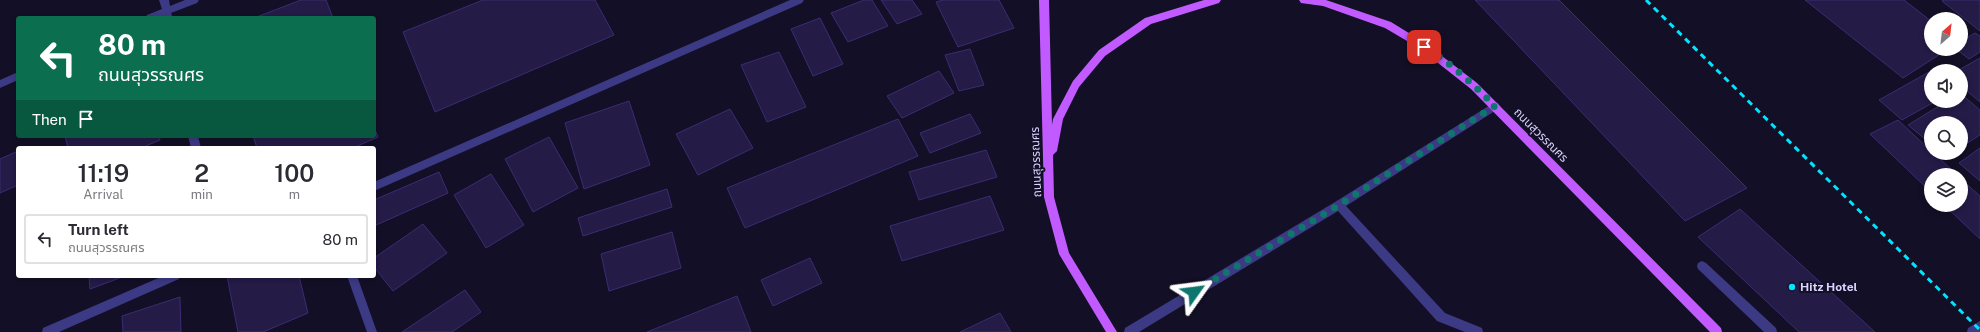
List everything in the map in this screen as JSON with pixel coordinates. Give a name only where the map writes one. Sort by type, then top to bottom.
[{"type":"main road","name":"ถนนสุวรรณศร","points":[[1044,0],[1049,197],[1064,254],[1112,332]]},
{"type":"main road","points":[[1048,171],[1058,119],[1076,84],[1102,54],[1148,21],[1216,0]]},
{"type":"main road","name":"ถนนสุวรรณศร","points":[[1304,0],[1319,2],[1349,10],[1388,26],[1436,54],[1495,106],[1717,332]]},
{"type":"street","points":[[164,0],[167,14],[194,0]]},
{"type":"street","points":[[376,186],[799,0]]},
{"type":"street","points":[[0,84],[16,77]]},
{"type":"street","points":[[1129,332],[1339,205],[1495,106]]},
{"type":"street","points":[[1339,205],[1441,317],[1478,332]]},
{"type":"street","points":[[1702,266],[1772,332]]},
{"type":"street","points":[[47,332],[170,278]]},
{"type":"street","points":[[353,278],[372,332]]},
{"type":"street","points":[[1972,332],[1980,326]]},
{"type":"building","points":[[301,0],[326,0],[332,16],[259,16]]},
{"type":"building","points":[[483,0],[595,0],[614,35],[435,112],[403,32]]},
{"type":"building","points":[[864,0],[872,0],[888,26],[848,42],[831,13]]},
{"type":"building","points":[[881,0],[912,0],[922,14],[897,24]]},
{"type":"building","points":[[943,0],[999,0],[1014,28],[958,47],[936,2]]},
{"type":"building","points":[[1475,0],[1559,0],[1747,188],[1685,221]]},
{"type":"building","points":[[1805,0],[1904,0],[1924,16],[1924,56],[1937,56],[1903,78]]},
{"type":"building","points":[[1980,0],[1980,31],[1968,22],[1968,12],[1956,12],[1942,1]]},
{"type":"building","points":[[820,18],[843,64],[813,76],[791,29]]},
{"type":"building","points":[[1975,33],[1980,36],[1980,52],[1969,59],[1965,56],[1968,56],[1968,37]]},
{"type":"building","points":[[970,49],[984,85],[959,91],[945,55]]},
{"type":"building","points":[[779,52],[806,107],[767,122],[741,65]]},
{"type":"building","points":[[1980,58],[1980,102],[1968,92],[1968,65]]},
{"type":"building","points":[[939,71],[954,93],[902,118],[887,96]]},
{"type":"building","points":[[1924,75],[1924,108],[1902,120],[1879,100]]},
{"type":"building","points":[[1968,100],[1980,110],[1980,135],[1968,143],[1968,116],[1924,116],[1924,138],[1908,125],[1936,108],[1968,108]]},
{"type":"building","points":[[629,101],[650,165],[584,189],[565,123]]},
{"type":"building","points":[[730,109],[753,148],[698,175],[676,134]]},
{"type":"building","points":[[970,114],[981,133],[930,153],[920,133]]},
{"type":"building","points":[[898,119],[918,156],[745,228],[727,188]]},
{"type":"building","points":[[1898,120],[1924,144],[1924,160],[1941,160],[1950,168],[1924,168],[1924,185],[1870,134]]},
{"type":"building","points":[[549,137],[578,188],[533,212],[505,159]]},
{"type":"building","points":[[66,138],[160,138],[160,140],[146,146],[68,146]]},
{"type":"building","points":[[254,138],[376,138],[358,146],[256,146]]},
{"type":"building","points":[[1980,148],[1980,181],[1968,171],[1968,168],[1965,168],[1959,163],[1963,160],[1968,160],[1968,157]]},
{"type":"building","points":[[986,150],[997,177],[919,200],[909,172]]},
{"type":"building","points":[[16,152],[16,186],[0,193],[0,159]]},
{"type":"building","points":[[439,172],[448,193],[376,225],[376,199]]},
{"type":"building","points":[[491,174],[524,225],[486,248],[454,195]]},
{"type":"building","points":[[1968,185],[1980,196],[1980,239],[1951,212],[1968,212]]},
{"type":"building","points":[[667,189],[672,207],[583,236],[578,218]]},
{"type":"building","points":[[990,196],[1004,230],[902,261],[890,226]]},
{"type":"building","points":[[1740,209],[1875,332],[1799,332],[1698,237]]},
{"type":"building","points":[[423,224],[447,253],[393,291],[376,270],[376,257]]},
{"type":"building","points":[[672,232],[681,268],[609,291],[601,254]]},
{"type":"building","points":[[810,258],[822,283],[773,306],[761,280]]},
{"type":"building","points":[[89,278],[120,278],[90,289]]},
{"type":"building","points":[[227,278],[299,278],[308,313],[263,332],[238,332]]},
{"type":"building","points":[[465,290],[481,312],[452,332],[402,332]]},
{"type":"building","points":[[737,296],[751,332],[647,332]]},
{"type":"building","points":[[180,297],[181,332],[123,332],[122,316]]},
{"type":"building","points":[[1000,313],[1011,332],[960,332]]},
{"type":"railway","points":[[1646,0],[1980,330]]},
{"type":"place","name":"Hitz Hotel","points":[[1792,287]]},
{"type":"route","points":[[1194,292],[1339,205],[1495,106],[1465,78],[1436,54],[1424,47]]}]
